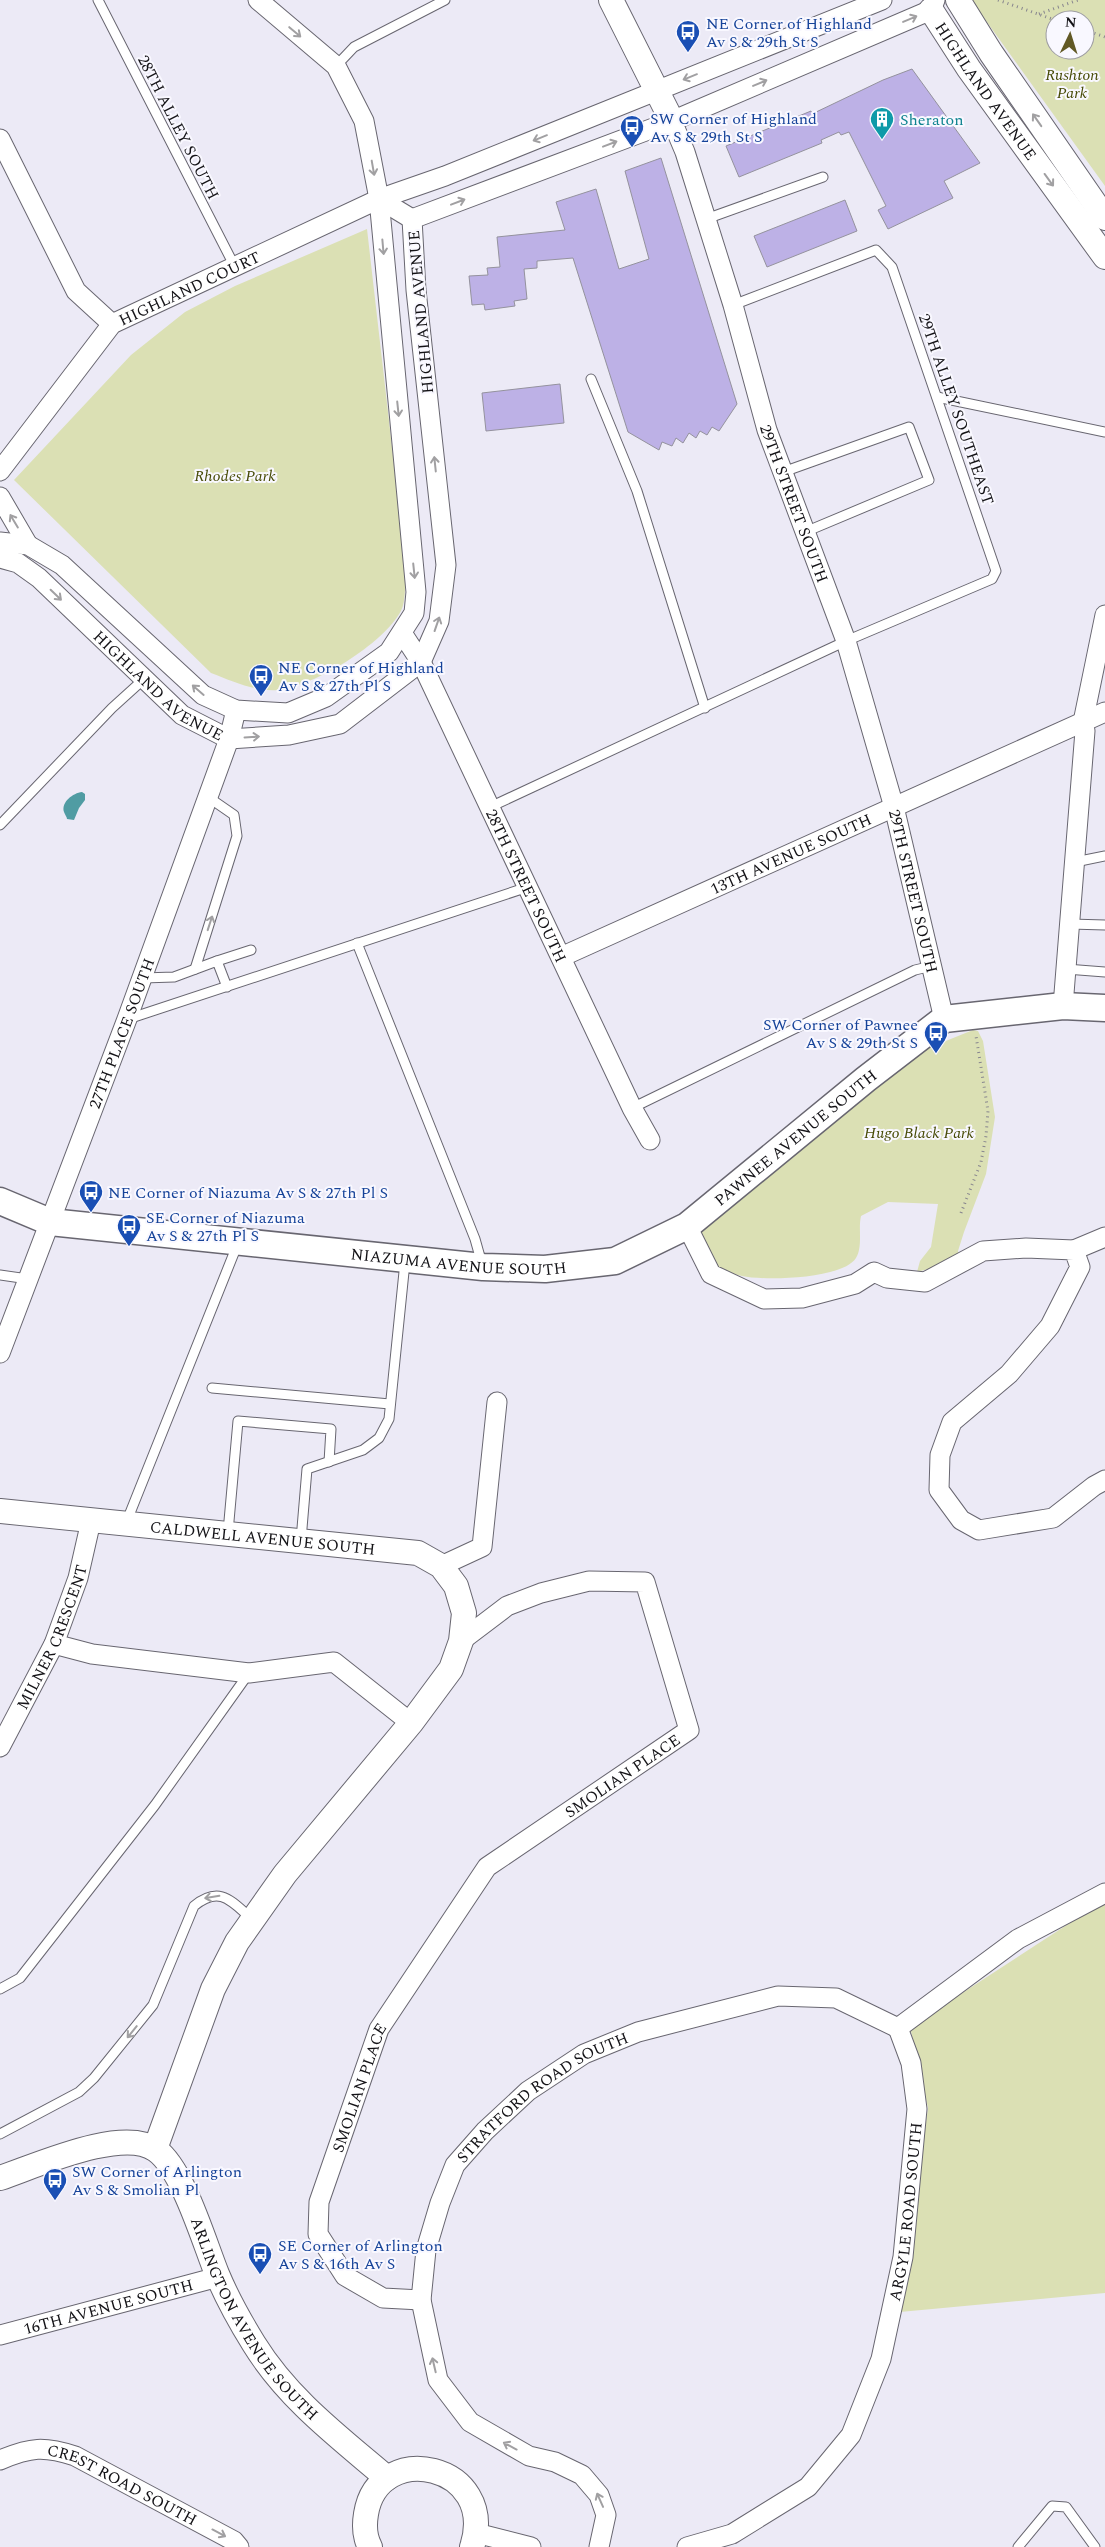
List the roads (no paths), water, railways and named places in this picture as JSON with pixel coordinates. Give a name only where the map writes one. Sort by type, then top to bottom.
[{"type":"main road","points":[[944,1019],[1063,1006],[1105,1008]]},
{"type":"main road","name":"PAWNEE AVENUE SOUTH","points":[[688,1226],[866,1079],[944,1019]]},
{"type":"main road","name":"NIAZUMA AVENUE SOUTH","points":[[0,1202],[50,1222],[483,1267],[545,1270],[615,1261],[688,1226]]},
{"type":"street","points":[[258,0],[336,66]]},
{"type":"street","name":"29TH STREET SOUTH","points":[[611,0],[686,152],[733,305],[767,430],[846,641],[894,807],[944,1019]]},
{"type":"street","points":[[378,199],[445,176],[882,0]]},
{"type":"street","name":"HIGHLAND AVENUE","points":[[958,0],[991,54],[1105,218]]},
{"type":"street","name":"HIGHLAND AVENUE","points":[[0,558],[18,563],[38,578],[182,715],[229,739],[289,735],[340,724],[421,662],[439,621],[446,565],[416,290],[412,219],[672,121],[933,5],[969,69],[1105,257]]},
{"type":"street","name":"HIGHLAND AVENUE","points":[[0,542],[28,545],[62,565],[203,695],[236,710],[288,713],[326,697],[389,652],[414,614],[416,592],[378,199],[364,121],[336,66]]},
{"type":"street","points":[[0,139],[6,168],[76,291],[112,324]]},
{"type":"street","name":"HIGHLAND COURT","points":[[0,471],[112,324],[378,199]]},
{"type":"street","points":[[378,199],[412,219]]},
{"type":"street","name":"HIGHLAND AVENUE","points":[[0,497],[28,545]]},
{"type":"street","points":[[1063,1006],[1085,731],[1083,722],[1105,615]]},
{"type":"street","name":"28TH STREET SOUTH","points":[[402,633],[421,662],[632,1108],[650,1140]]},
{"type":"street","name":"27TH PLACE SOUTH","points":[[0,1353],[127,1020],[229,739],[236,710]]},
{"type":"street","name":"13TH AVENUE SOUTH","points":[[560,957],[1105,712]]},
{"type":"street","points":[[688,1226],[712,1274],[764,1299],[802,1298],[855,1284],[874,1272],[887,1278],[925,1282],[983,1251],[1026,1248],[1077,1258]]},
{"type":"street","points":[[1105,1237],[1077,1258],[1050,1326],[1009,1374],[952,1422],[940,1455],[939,1490],[961,1520],[979,1530],[1053,1518],[1094,1486],[1105,1480]]},
{"type":"street","points":[[441,1566],[482,1548],[497,1402]]},
{"type":"street","name":"CALDWELL AVENUE SOUTH","points":[[0,1511],[418,1553],[441,1566],[456,1586],[464,1613],[461,1641]]},
{"type":"street","name":"MILNER CRESCENT","points":[[0,1747],[54,1644],[78,1578],[91,1521]]},
{"type":"street","name":"SMOLIAN PLACE","points":[[421,2300],[383,2298],[345,2276],[318,2234],[319,2202],[379,2029],[487,1867],[689,1730],[645,1582],[589,1581],[541,1593],[507,1606],[461,1641]]},
{"type":"street","points":[[0,2178],[103,2144],[126,2141],[155,2149],[213,1989],[236,1942],[285,1874],[410,1723],[451,1669],[461,1641]]},
{"type":"street","points":[[54,1644],[92,1654],[249,1673],[334,1662],[410,1723]]},
{"type":"street","points":[[898,2028],[1018,1939],[1105,1892]]},
{"type":"street","name":"STRATFORD ROAD SOUTH","points":[[600,2547],[606,2515],[599,2495],[582,2475],[555,2462],[529,2456],[470,2422],[438,2380],[421,2300],[426,2250],[440,2203],[455,2165],[484,2131],[528,2091],[584,2054],[638,2032],[778,1996],[836,1998],[898,2028]]},
{"type":"street","name":"ARGYLE ROAD SOUTH","points":[[687,2547],[732,2534],[808,2487],[851,2435],[881,2359],[904,2248],[918,2109],[911,2063],[898,2028]]},
{"type":"street","name":"ARLINGTON AVENUE SOUTH","points":[[155,2149],[176,2172],[218,2276],[255,2345],[297,2401],[387,2478]]},
{"type":"street","name":"16TH AVENUE SOUTH","points":[[0,2335],[218,2276]]},
{"type":"street","name":"CREST ROAD SOUTH","points":[[0,2460],[21,2451],[51,2448],[76,2456],[234,2541],[239,2547]]},
{"type":"street","points":[[370,2547],[364,2527],[368,2504],[373,2493],[387,2478],[400,2471],[419,2468],[442,2472],[454,2479],[469,2496],[475,2509],[474,2540],[531,2547]]},
{"type":"lane","name":"28TH ALLEY SOUTH","points":[[98,0],[235,267]]},
{"type":"lane","points":[[336,66],[354,47],[445,0]]},
{"type":"lane","points":[[706,219],[823,177]]},
{"type":"lane","name":"29TH ALLEY SOUTHEAST","points":[[490,807],[846,641],[992,579],[996,571],[892,267],[876,250],[733,305]]},
{"type":"lane","points":[[591,379],[637,491],[705,708]]},
{"type":"lane","points":[[937,397],[1105,432]]},
{"type":"lane","points":[[783,472],[909,427],[929,480],[805,532]]},
{"type":"lane","points":[[0,825],[112,708],[144,679]]},
{"type":"lane","points":[[195,969],[238,836],[234,815],[208,797]]},
{"type":"lane","points":[[1075,862],[1105,856]]},
{"type":"lane","points":[[127,1020],[357,942],[528,887]]},
{"type":"lane","points":[[1070,924],[1105,925]]},
{"type":"lane","points":[[357,942],[475,1239],[483,1267]]},
{"type":"lane","points":[[142,978],[174,977],[251,950]]},
{"type":"lane","points":[[217,961],[227,987]]},
{"type":"lane","points":[[632,1108],[915,970],[932,966]]},
{"type":"lane","points":[[1066,969],[1105,972]]},
{"type":"lane","points":[[126,1524],[238,1243]]},
{"type":"lane","points":[[301,1541],[307,1470],[363,1450],[379,1438],[389,1419],[405,1259]]},
{"type":"lane","points":[[0,1275],[28,1279]]},
{"type":"lane","points":[[212,1388],[390,1404]]},
{"type":"lane","points":[[227,1534],[238,1421],[331,1429],[329,1462]]},
{"type":"lane","points":[[0,1989],[20,1978],[155,1806],[249,1673]]},
{"type":"lane","points":[[0,2134],[79,2092],[94,2078],[153,2005],[194,1906],[204,1898],[215,1894],[223,1896],[253,1919]]},
{"type":"lane","points":[[1018,2547],[1052,2506],[1066,2507],[1095,2547]]},
{"type":"water","points":[[82,792],[85,794],[85,800],[74,820],[67,819],[64,805],[72,796]]},
{"type":"place","name":"NE Corner of Highland Av S & 29th St S","points":[[688,53]]},
{"type":"place","name":"Sheraton","points":[[882,140]]},
{"type":"place","name":"SW Corner of Highland Av S & 29th St S","points":[[632,148]]},
{"type":"place","name":"NE Corner of Highland Av S & 27th Pl S","points":[[261,697]]},
{"type":"place","name":"SW Corner of Pawnee Av S & 29th St S","points":[[936,1054]]},
{"type":"place","name":"NE Corner of Niazuma Av S & 27th Pl S","points":[[91,1213]]},
{"type":"place","name":"SE Corner of Niazuma Av S & 27th Pl S","points":[[129,1247]]},
{"type":"place","name":"SW Corner of Arlington Av S & Smolian Pl","points":[[55,2201]]},
{"type":"place","name":"SE Corner of Arlington Av S & 16th Av S","points":[[260,2275]]},
{"type":"park label","name":"Rushton Park","points":[[1072,83]]},
{"type":"park label","name":"Rhodes Park","points":[[235,475]]},
{"type":"park label","name":"Hugo Black Park","points":[[919,1132]]}]
